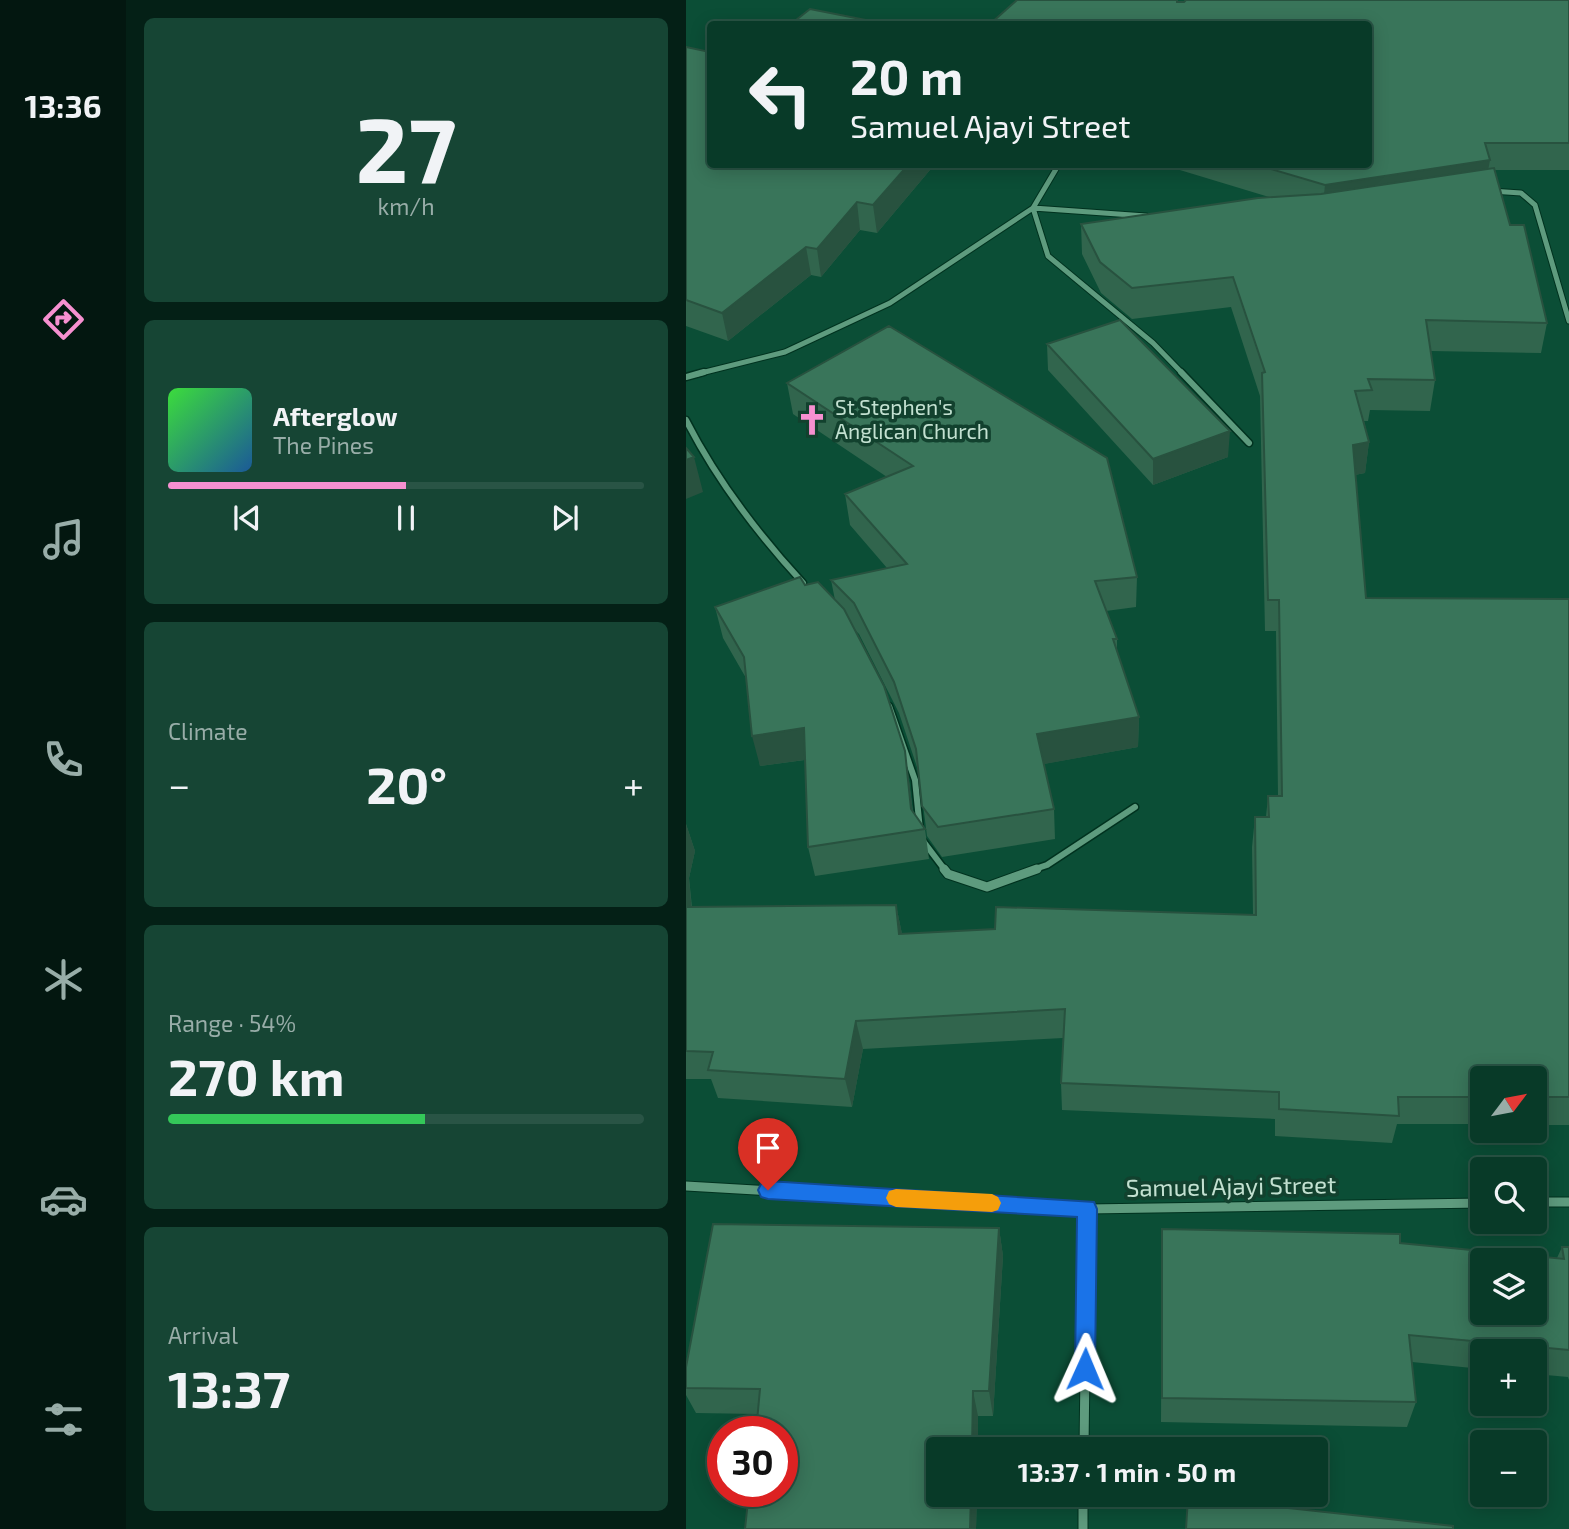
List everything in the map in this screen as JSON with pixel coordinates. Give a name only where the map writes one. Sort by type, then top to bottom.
[{"type":"street","points":[[686,377],[785,352],[890,303],[1033,208],[1057,168]]},
{"type":"street","points":[[1481,193],[1517,191],[1528,195],[1535,205],[1569,321]]},
{"type":"street","points":[[1033,208],[1152,216]]},
{"type":"street","points":[[1033,208],[1048,256],[1153,343],[1249,443]]},
{"type":"street","points":[[686,419],[697,444],[762,540],[808,589]]},
{"type":"street","points":[[882,693],[894,715],[915,780],[921,838],[948,874],[987,887],[1047,865],[1135,807]]},
{"type":"street","name":"Samuel Ajayi Street","points":[[686,1186],[1087,1209],[1470,1203]]},
{"type":"street","points":[[1547,1202],[1569,1202]]},
{"type":"street","points":[[1084,1437],[1087,1209]]},
{"type":"street","points":[[1083,1507],[1083,1529]]},
{"type":"building","points":[[1017,0],[1569,0],[1569,143],[1485,143],[1490,160],[1325,185],[1268,168],[1372,168],[1372,21],[993,21]]},
{"type":"building","points":[[810,9],[871,21],[795,21]]},
{"type":"building","points":[[686,47],[707,51],[707,168],[905,168],[873,205],[857,202],[817,249],[806,247],[722,313],[686,300]]},
{"type":"building","points":[[1494,168],[1510,225],[1524,225],[1547,323],[1426,320],[1435,380],[1368,379],[1372,390],[1355,391],[1369,442],[1353,445],[1366,598],[1569,599],[1569,1097],[1547,1097],[1547,1066],[1470,1066],[1470,1097],[1398,1097],[1399,1116],[1279,1109],[1279,1092],[1061,1083],[1065,1009],[856,1021],[845,1079],[708,1070],[713,1052],[686,1051],[686,907],[896,905],[899,934],[995,929],[996,907],[1256,915],[1255,817],[1269,817],[1268,796],[1282,796],[1279,600],[1268,600],[1262,373],[1265,372],[1233,277],[1132,288],[1100,262],[1081,224],[1258,198],[1321,194]]},
{"type":"building","points":[[1120,320],[1230,431],[1153,459],[1047,344]]},
{"type":"building","points":[[889,326],[1107,458],[1137,577],[1095,581],[1117,639],[1113,639],[1139,717],[1037,734],[1054,809],[938,827],[922,806],[916,749],[894,682],[854,603],[831,580],[907,564],[845,494],[913,466],[787,383]]},
{"type":"building","points":[[686,448],[694,457],[686,460]]},
{"type":"building","points":[[800,577],[805,585],[818,582],[844,609],[884,686],[905,751],[911,809],[925,829],[808,847],[804,728],[752,736],[744,657],[715,607]]},
{"type":"building","points":[[713,1224],[999,1228],[989,1391],[973,1391],[972,1437],[926,1437],[926,1507],[971,1507],[970,1529],[745,1529],[747,1507],[798,1507],[798,1416],[757,1416],[760,1389],[686,1388],[686,1367]]},
{"type":"building","points":[[1162,1229],[1400,1234],[1400,1243],[1470,1250],[1470,1325],[1547,1325],[1547,1257],[1564,1259],[1562,1247],[1569,1247],[1569,1350],[1547,1348],[1547,1339],[1470,1341],[1409,1335],[1416,1402],[1162,1398]]},
{"type":"building","points":[[1187,1507],[1279,1507],[1453,1526],[1453,1529],[1186,1529]]},
{"type":"slow traffic","points":[[896,1198],[992,1203]]},
{"type":"place","name":"St Stephen's Anglican Church","points":[[812,420]]},
{"type":"route","points":[[768,1190],[1087,1209],[1085,1369]]}]
